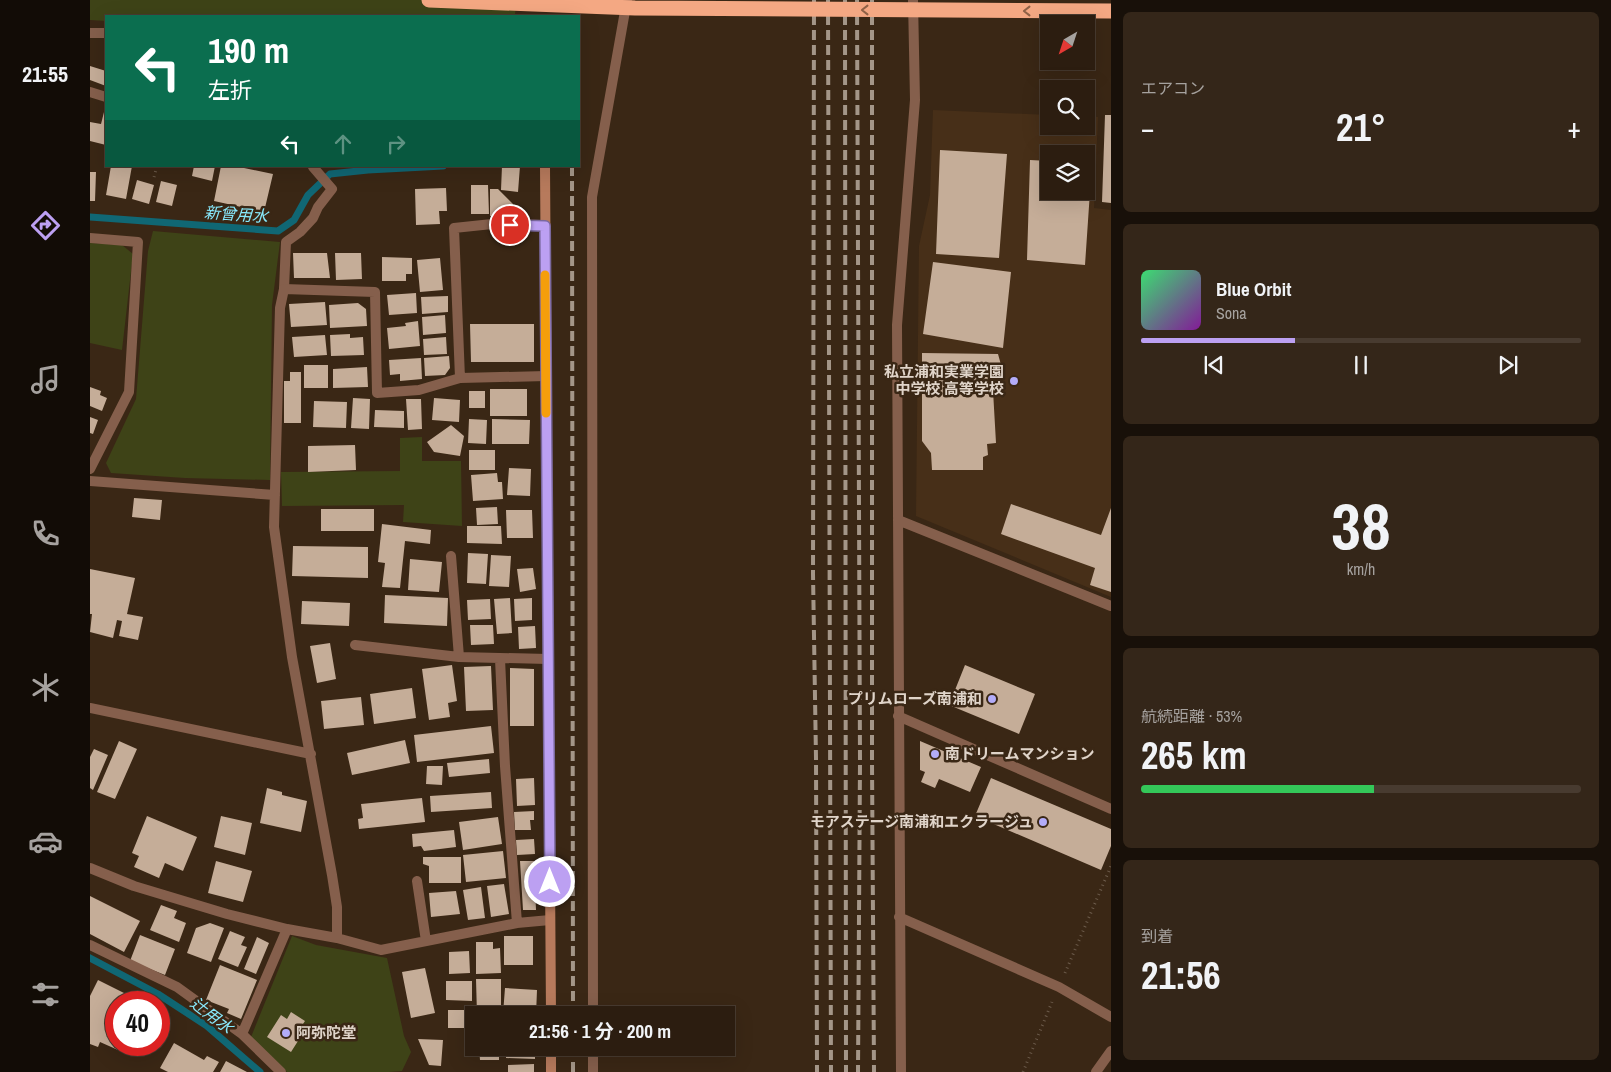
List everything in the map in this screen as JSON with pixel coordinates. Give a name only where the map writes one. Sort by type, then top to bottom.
[{"type":"highway","points":[[429,0],[635,8],[1111,12]]},
{"type":"street","points":[[543,15],[544,0]]},
{"type":"street","points":[[593,1006],[592,197],[627,0]]},
{"type":"street","points":[[900,1072],[897,325],[915,100],[913,0]]},
{"type":"street","points":[[90,33],[105,33]]},
{"type":"street","points":[[90,92],[105,97]]},
{"type":"street","points":[[313,167],[332,189],[318,207],[313,218],[300,232],[286,242],[284,289],[280,308],[274,527],[292,657],[311,754],[337,908],[337,938]]},
{"type":"street","points":[[545,167],[551,1006]]},
{"type":"street","points":[[460,378],[454,228],[492,224],[545,226]]},
{"type":"street","points":[[90,238],[138,242],[129,392],[90,469]]},
{"type":"street","points":[[284,289],[375,292],[377,393],[419,390],[460,378],[546,376]]},
{"type":"street","points":[[90,481],[275,495]]},
{"type":"street","points":[[898,520],[1111,606]]},
{"type":"street","points":[[451,556],[459,657]]},
{"type":"street","points":[[355,645],[459,657],[548,659]]},
{"type":"street","points":[[500,659],[505,766],[517,923]]},
{"type":"street","points":[[90,708],[311,754]]},
{"type":"street","points":[[898,716],[1111,809]]},
{"type":"street","points":[[90,868],[134,886],[227,914],[287,930],[337,938],[381,950],[517,923],[550,920]]},
{"type":"street","points":[[417,881],[426,941]]},
{"type":"street","points":[[899,917],[1059,986],[1111,1017]]},
{"type":"street","points":[[242,1034],[287,930]]},
{"type":"street","points":[[90,945],[177,987],[242,1034],[281,1072]]},
{"type":"street","points":[[1096,1072],[1111,1051]]},
{"type":"street","points":[[551,1056],[551,1072]]},
{"type":"street","points":[[593,1056],[593,1072]]},
{"type":"path","points":[[154,177],[157,167]]},
{"type":"path","points":[[1023,1072],[1111,866]]},
{"type":"shaded area","name":"私立浦和実業学園 中学校 高等学校","points":[[933,110],[1040,115],[1040,135],[1095,135],[1095,117],[1098,117],[1095,185],[1095,145],[1040,145],[1040,200],[1094,200],[1094,208],[1111,210],[1111,597],[916,516],[919,246],[930,195]]},
{"type":"green space","points":[[90,0],[516,0],[515,15],[105,15],[105,21],[90,20]]},
{"type":"green space","points":[[153,231],[280,242],[272,305],[270,480],[185,478],[111,473],[106,463],[136,399],[148,251]]},
{"type":"green space","points":[[90,243],[122,245],[133,254],[122,350],[90,343]]},
{"type":"green space","points":[[422,437],[422,461],[461,461],[462,526],[403,522],[404,505],[282,506],[281,472],[400,471],[400,438]]},
{"type":"green space","points":[[292,936],[316,945],[387,958],[404,1036],[411,1052],[402,1071],[287,1072],[251,1037]]},
{"type":"building","points":[[90,66],[105,71],[105,86],[90,80]]},
{"type":"building","points":[[104,112],[105,145],[90,141],[90,122],[101,124]]},
{"type":"building","points":[[1105,115],[1111,115],[1111,203],[1102,202]]},
{"type":"building","points":[[940,150],[1007,154],[999,258],[936,254]]},
{"type":"building","points":[[1030,160],[1040,161],[1040,200],[1089,200],[1085,265],[1027,260]]},
{"type":"building","points":[[111,167],[132,167],[126,199],[106,195]]},
{"type":"building","points":[[194,167],[215,167],[212,181],[192,176]]},
{"type":"building","points":[[221,167],[244,167],[273,174],[264,212],[214,201]]},
{"type":"building","points":[[502,167],[520,167],[518,192],[501,190]]},
{"type":"building","points":[[90,172],[96,172],[95,201],[90,201]]},
{"type":"building","points":[[137,180],[154,185],[149,204],[132,199]]},
{"type":"building","points":[[161,181],[177,185],[172,206],[156,202]]},
{"type":"building","points":[[471,185],[488,185],[489,214],[471,214]]},
{"type":"building","points":[[446,188],[447,211],[439,211],[440,224],[416,225],[415,189]]},
{"type":"building","points":[[490,189],[498,189],[513,204],[512,217],[490,216]]},
{"type":"building","points":[[293,253],[327,253],[330,278],[294,278]]},
{"type":"building","points":[[335,253],[361,253],[362,279],[336,280]]},
{"type":"building","points":[[382,257],[412,258],[412,274],[406,274],[406,281],[382,281]]},
{"type":"building","points":[[440,258],[443,290],[420,292],[417,260]]},
{"type":"building","points":[[933,262],[1011,272],[1003,348],[923,334]]},
{"type":"building","points":[[416,293],[417,313],[389,315],[387,295]]},
{"type":"building","points":[[448,296],[448,312],[422,314],[421,297]]},
{"type":"building","points":[[325,302],[327,325],[291,327],[289,304]]},
{"type":"building","points":[[358,303],[366,309],[367,326],[330,328],[329,305]]},
{"type":"building","points":[[445,315],[446,333],[423,335],[422,317]]},
{"type":"building","points":[[418,321],[420,346],[389,349],[387,328],[406,326],[405,323]]},
{"type":"building","points":[[470,324],[534,324],[534,362],[471,362]]},
{"type":"building","points":[[350,334],[350,338],[363,337],[364,355],[331,356],[330,335]]},
{"type":"building","points":[[325,335],[327,355],[294,357],[292,337]]},
{"type":"building","points":[[446,337],[447,354],[424,355],[423,339]]},
{"type":"building","points":[[922,353],[998,354],[1003,372],[992,373],[996,443],[987,444],[988,455],[983,457],[983,470],[932,470],[931,453],[922,441]]},
{"type":"building","points":[[449,356],[450,368],[445,375],[425,376],[424,358]]},
{"type":"building","points":[[421,358],[422,379],[400,381],[400,374],[390,375],[389,360]]},
{"type":"building","points":[[304,365],[328,365],[328,388],[304,388]]},
{"type":"building","points":[[367,367],[368,387],[333,388],[333,369]]},
{"type":"building","points":[[290,372],[301,372],[301,423],[284,423],[284,381],[290,381]]},
{"type":"building","points":[[90,387],[101,391],[100,395],[107,398],[102,411],[90,406]]},
{"type":"building","points":[[490,389],[527,389],[527,416],[490,416]]},
{"type":"building","points":[[469,391],[485,391],[485,408],[469,408]]},
{"type":"building","points":[[353,398],[370,399],[369,429],[351,428]]},
{"type":"building","points":[[434,398],[460,400],[459,422],[432,420]]},
{"type":"building","points":[[406,399],[421,399],[422,429],[408,430]]},
{"type":"building","points":[[314,401],[347,402],[346,428],[313,427]]},
{"type":"building","points":[[375,410],[404,411],[404,428],[374,427]]},
{"type":"building","points":[[90,417],[98,420],[93,434],[90,433]]},
{"type":"building","points":[[469,419],[487,420],[486,444],[468,443]]},
{"type":"building","points":[[492,419],[530,420],[529,444],[492,444]]},
{"type":"building","points":[[451,425],[464,436],[460,456],[434,452],[427,442]]},
{"type":"building","points":[[355,445],[356,470],[308,472],[308,446]]},
{"type":"building","points":[[469,450],[495,450],[495,470],[469,470]]},
{"type":"building","points":[[509,468],[531,469],[530,496],[507,495]]},
{"type":"building","points":[[497,473],[498,482],[502,482],[503,499],[473,501],[471,475]]},
{"type":"building","points":[[134,498],[162,500],[160,520],[132,517]]},
{"type":"building","points":[[1011,504],[1101,535],[1111,508],[1111,592],[1090,585],[1095,568],[1001,534]]},
{"type":"building","points":[[497,507],[498,524],[477,525],[476,508]]},
{"type":"building","points":[[321,509],[374,509],[374,531],[321,531]]},
{"type":"building","points":[[506,510],[532,510],[533,538],[507,538]]},
{"type":"building","points":[[382,524],[431,530],[430,544],[405,541],[400,588],[382,587],[385,563],[378,562]]},
{"type":"building","points":[[467,526],[501,526],[502,544],[467,543]]},
{"type":"building","points":[[293,546],[368,547],[368,578],[292,576]]},
{"type":"building","points":[[468,553],[488,554],[486,584],[467,583]]},
{"type":"building","points":[[491,555],[511,556],[509,587],[489,586]]},
{"type":"building","points":[[410,559],[442,562],[439,592],[408,590]]},
{"type":"building","points":[[533,568],[536,589],[520,592],[517,569]]},
{"type":"building","points":[[90,569],[135,578],[127,614],[143,617],[138,640],[119,636],[122,621],[117,620],[113,638],[90,632],[92,614],[90,614]]},
{"type":"building","points":[[385,595],[448,598],[447,626],[384,623]]},
{"type":"building","points":[[510,598],[512,633],[497,634],[494,599]]},
{"type":"building","points":[[532,598],[532,620],[515,621],[514,599]]},
{"type":"building","points":[[490,599],[491,619],[468,620],[467,600]]},
{"type":"building","points":[[302,601],[350,603],[349,626],[301,624]]},
{"type":"building","points":[[470,625],[493,625],[494,644],[471,645]]},
{"type":"building","points":[[535,626],[536,648],[519,649],[518,627]]},
{"type":"building","points":[[330,643],[336,679],[317,683],[310,646]]},
{"type":"building","points":[[452,665],[457,701],[448,703],[450,717],[429,720],[422,669]]},
{"type":"building","name":"プリムローズ南浦和","points":[[965,665],[1035,694],[1019,734],[949,705]]},
{"type":"building","points":[[491,666],[493,710],[466,711],[464,667]]},
{"type":"building","points":[[510,668],[534,669],[534,726],[510,726]]},
{"type":"building","points":[[412,688],[416,718],[374,724],[370,694]]},
{"type":"building","points":[[361,697],[364,725],[324,729],[321,701]]},
{"type":"building","points":[[491,726],[494,753],[417,762],[414,735]]},
{"type":"building","points":[[405,740],[410,763],[352,775],[347,753]]},
{"type":"building","points":[[119,741],[137,749],[115,799],[97,792]]},
{"type":"building","name":"南ドリームマンション","points":[[920,741],[981,767],[970,792],[939,779],[935,788],[921,782],[925,772],[920,770]]},
{"type":"building","points":[[94,749],[108,755],[93,790],[90,788],[90,757]]},
{"type":"building","points":[[489,759],[490,773],[449,777],[447,763]]},
{"type":"building","points":[[427,766],[443,766],[442,785],[426,784]]},
{"type":"building","points":[[534,778],[535,805],[517,806],[516,779]]},
{"type":"building","name":"モアステージ南浦和エクラージュ","points":[[991,778],[1111,829],[1111,846],[1101,870],[975,816]]},
{"type":"building","points":[[267,788],[282,792],[282,795],[307,801],[301,832],[260,823]]},
{"type":"building","points":[[491,792],[492,808],[431,812],[430,796]]},
{"type":"building","points":[[422,798],[425,822],[359,829],[358,819],[363,818],[361,804]]},
{"type":"building","points":[[534,811],[534,820],[530,820],[531,830],[515,830],[514,812]]},
{"type":"building","points":[[147,816],[197,837],[183,871],[165,863],[159,878],[134,867],[139,856],[132,853]]},
{"type":"building","points":[[221,816],[252,823],[245,855],[214,847]]},
{"type":"building","points":[[498,817],[502,844],[463,850],[459,822]]},
{"type":"building","points":[[454,830],[456,847],[424,851],[421,846],[413,847],[412,834]]},
{"type":"building","points":[[534,839],[535,854],[517,855],[516,840]]},
{"type":"building","points":[[503,851],[506,878],[466,882],[463,855]]},
{"type":"building","points":[[423,857],[461,857],[461,883],[429,883],[429,866],[423,864]]},
{"type":"building","points":[[216,861],[252,871],[243,902],[208,893]]},
{"type":"building","points":[[520,861],[534,861],[536,910],[523,910]]},
{"type":"building","points":[[504,884],[509,914],[491,917],[487,886]]},
{"type":"building","points":[[481,887],[485,918],[468,920],[463,890]]},
{"type":"building","points":[[456,891],[460,914],[431,917],[429,893]]},
{"type":"building","points":[[90,896],[140,921],[124,952],[90,934]]},
{"type":"building","points":[[161,905],[177,911],[174,918],[186,923],[179,942],[150,930]]},
{"type":"building","points":[[210,923],[224,928],[211,962],[187,953],[196,928]]},
{"type":"building","points":[[230,931],[245,937],[241,945],[247,947],[238,967],[218,959]]},
{"type":"building","points":[[140,935],[175,949],[165,975],[130,961]]},
{"type":"building","points":[[504,936],[533,936],[533,965],[504,965]]},
{"type":"building","points":[[257,937],[269,943],[256,974],[244,969]]},
{"type":"building","points":[[476,942],[493,942],[493,949],[500,948],[501,973],[476,974]]},
{"type":"building","points":[[469,951],[470,973],[449,974],[449,952]]},
{"type":"building","points":[[220,965],[257,980],[241,1019],[227,1013],[229,1009],[206,1000]]},
{"type":"building","points":[[425,968],[435,1013],[411,1018],[402,972]]},
{"type":"building","points":[[476,979],[501,979],[501,1006],[477,1006]]},
{"type":"building","points":[[98,980],[120,991],[105,991],[105,1044],[100,1042],[98,1047],[90,1044],[90,996]]},
{"type":"building","points":[[446,981],[472,981],[472,1001],[446,1000]]},
{"type":"building","points":[[505,988],[537,990],[536,1006],[504,1006]]},
{"type":"building","points":[[448,1010],[465,1010],[465,1028],[448,1028]]},
{"type":"building","name":"阿弥陀堂","points":[[291,1012],[305,1021],[301,1027],[305,1030],[291,1052],[267,1037],[281,1015],[287,1019]]},
{"type":"building","points":[[418,1039],[443,1040],[441,1066],[429,1065]]},
{"type":"building","points":[[174,1043],[204,1060],[207,1056],[219,1062],[213,1072],[168,1072],[160,1068],[167,1056],[170,1056],[170,1050]]},
{"type":"building","points":[[480,1056],[499,1056],[499,1060],[480,1060]]},
{"type":"building","points":[[506,1056],[535,1056],[535,1059],[506,1058]]},
{"type":"building","points":[[226,1061],[247,1072],[220,1072]]},
{"type":"building","points":[[534,1064],[534,1072],[508,1072],[508,1065]]},
{"type":"waterway","name":"新曾用水","points":[[90,217],[278,231],[294,220],[308,195],[330,174],[424,167]]},
{"type":"waterway","name":"辻用水","points":[[90,958],[158,994],[207,1026],[260,1072]]},
{"type":"railway","points":[[572,0],[572,15]]},
{"type":"railway","points":[[814,0],[813,574],[816,758],[817,1072]]},
{"type":"railway","points":[[828,0],[831,1072]]},
{"type":"railway","points":[[845,0],[846,1072]]},
{"type":"railway","points":[[857,0],[860,762],[858,1072]]},
{"type":"railway","points":[[872,0],[874,1072]]},
{"type":"railway","points":[[572,167],[573,1006]]},
{"type":"railway","points":[[573,1056],[573,1072]]},
{"type":"slow traffic","points":[[545,275],[546,413]]},
{"type":"place","name":"私立浦和実業学園 中学校 高等学校","points":[[1014,381]]},
{"type":"place","name":"プリムローズ南浦和","points":[[992,699]]},
{"type":"place","name":"南ドリームマンション","points":[[935,754]]},
{"type":"place","name":"モアステージ南浦和エクラージュ","points":[[1043,822]]},
{"type":"place","name":"阿弥陀堂","points":[[286,1033]]},
{"type":"route","points":[[510,225],[545,226],[550,882]]}]
